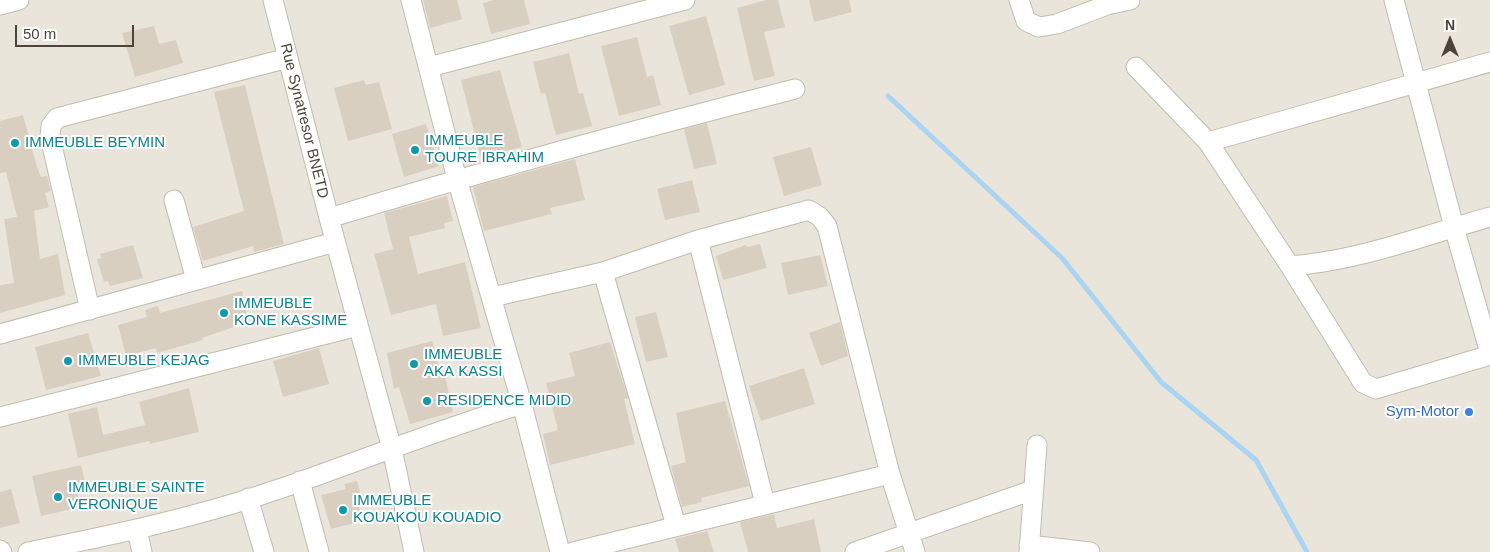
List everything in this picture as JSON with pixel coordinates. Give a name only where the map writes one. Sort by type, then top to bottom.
[{"type":"street","points":[[0,5],[18,0]]},
{"type":"street","name":"Rue Synatresor BNETD","points":[[273,0],[329,218],[392,449],[414,552]]},
{"type":"street","points":[[411,0],[457,179],[522,404],[560,552]]},
{"type":"street","points":[[429,67],[685,0]]},
{"type":"street","points":[[1019,0],[1026,21],[1039,27],[1057,24],[1107,5],[1130,0]]},
{"type":"street","points":[[1136,68],[1208,142],[1290,266],[1363,384],[1376,389],[1490,354],[1454,227],[1394,0]]},
{"type":"street","points":[[90,310],[50,137],[51,126],[57,118],[288,58]]},
{"type":"street","points":[[1208,142],[1490,62]]},
{"type":"street","points":[[329,218],[600,138],[795,89]]},
{"type":"street","points":[[174,200],[196,280]]},
{"type":"street","points":[[492,297],[603,272],[698,240],[802,210],[808,210],[820,217],[827,226],[890,474],[916,552]]},
{"type":"street","points":[[1290,266],[1325,262],[1392,247],[1490,217]]},
{"type":"street","points":[[698,240],[766,504]]},
{"type":"street","points":[[0,334],[336,242]]},
{"type":"street","points":[[603,272],[676,526]]},
{"type":"street","points":[[0,417],[358,326]]},
{"type":"street","points":[[28,552],[137,530],[248,498],[392,449],[472,419],[522,404]]},
{"type":"street","points":[[1037,445],[1029,549],[1090,552]]},
{"type":"street","points":[[573,552],[890,474]]},
{"type":"street","points":[[300,481],[319,552]]},
{"type":"street","points":[[855,552],[1033,490]]},
{"type":"street","points":[[248,498],[264,552]]},
{"type":"street","points":[[137,530],[142,552]]},
{"type":"shaded area","points":[[0,0],[1490,0],[1490,552],[0,552]]},
{"type":"building","points":[[423,0],[457,0],[462,19],[430,28]]},
{"type":"building","points":[[494,0],[524,0],[530,24],[491,34],[483,3]]},
{"type":"building","points":[[766,0],[778,0],[785,27],[764,32],[775,76],[754,81],[737,8]]},
{"type":"building","points":[[809,0],[849,0],[852,12],[814,22]]},
{"type":"building","points":[[706,16],[725,85],[689,95],[669,26]]},
{"type":"building","points":[[154,26],[159,44],[176,40],[183,63],[135,77],[122,33]]},
{"type":"building","points":[[637,37],[647,77],[653,75],[661,105],[619,116],[601,46]]},
{"type":"building","points":[[569,53],[579,94],[583,93],[592,126],[556,135],[545,93],[541,94],[533,62]]},
{"type":"building","points":[[500,70],[522,147],[481,158],[461,80]]},
{"type":"building","points":[[364,80],[366,85],[379,82],[392,129],[348,141],[334,88]]},
{"type":"building","points":[[245,85],[284,244],[254,252],[253,246],[203,261],[193,227],[244,211],[214,92]]},
{"type":"building","points":[[23,115],[37,167],[41,177],[47,176],[51,191],[45,193],[49,207],[34,211],[40,259],[58,254],[65,295],[0,313],[0,285],[14,283],[4,219],[17,217],[6,172],[0,173],[0,121]]},
{"type":"building","points":[[707,123],[717,164],[694,169],[684,129]]},
{"type":"building","name":"IMMEUBLE TOURE IBRAHIM","points":[[426,124],[439,166],[404,177],[392,134]]},
{"type":"building","points":[[811,147],[822,185],[784,196],[773,157]]},
{"type":"building","points":[[575,159],[585,200],[550,208],[552,214],[484,231],[473,187]]},
{"type":"building","points":[[692,180],[700,212],[665,220],[657,189]]},
{"type":"building","points":[[447,196],[453,221],[444,223],[445,228],[409,237],[418,274],[465,262],[481,328],[443,336],[436,304],[391,315],[374,254],[393,249],[384,213]]},
{"type":"building","points":[[760,244],[767,268],[723,280],[716,256],[746,245],[747,247]]},
{"type":"building","points":[[133,245],[143,278],[110,286],[108,281],[104,282],[97,259],[102,258],[100,254]]},
{"type":"building","points":[[820,255],[828,286],[788,295],[781,263]]},
{"type":"building","points":[[242,291],[248,322],[202,338],[203,340],[157,353],[156,348],[126,356],[118,325],[147,317],[145,310],[158,306],[160,313]]},
{"type":"building","points":[[656,312],[668,357],[646,362],[635,317]]},
{"type":"building","points":[[840,322],[848,356],[821,366],[809,333]]},
{"type":"building","name":"IMMEUBLE KEJAG","points":[[88,333],[101,376],[46,390],[35,347]]},
{"type":"building","points":[[432,341],[442,377],[445,376],[453,412],[410,424],[399,387],[394,389],[387,353]]},
{"type":"building","points":[[610,342],[628,398],[624,399],[635,444],[550,465],[543,434],[558,430],[546,383],[575,376],[569,353]]},
{"type":"building","points":[[319,348],[329,384],[283,397],[273,361]]},
{"type":"building","points":[[804,368],[815,404],[761,421],[749,386]]},
{"type":"building","points":[[189,388],[199,432],[150,444],[149,441],[78,458],[68,414],[97,407],[103,435],[145,425],[139,402]]},
{"type":"building","points":[[725,401],[749,486],[701,498],[702,502],[682,507],[671,466],[686,462],[676,413]]},
{"type":"building","name":"IMMEUBLE SAINTE VERONIQUE","points":[[81,465],[86,485],[76,487],[81,507],[41,516],[32,476]]},
{"type":"building","name":"IMMEUBLE KOUAKOU KOUADIO","points":[[357,481],[361,496],[357,498],[363,521],[331,529],[321,495],[346,489],[344,484]]},
{"type":"building","points":[[11,489],[20,523],[0,528],[0,492]]},
{"type":"building","points":[[774,514],[777,528],[814,519],[821,552],[748,552],[740,522]]},
{"type":"building","points":[[707,531],[714,552],[679,552],[675,539]]},
{"type":"waterway","points":[[888,96],[1062,258],[1161,382],[1256,460],[1307,552]]},
{"type":"place","name":"IMMEUBLE BEYMIN","points":[[15,143]]},
{"type":"place","name":"IMMEUBLE TOURE IBRAHIM","points":[[415,150]]},
{"type":"place","name":"IMMEUBLE KONE KASSIME","points":[[224,313]]},
{"type":"place","name":"IMMEUBLE KEJAG","points":[[68,361]]},
{"type":"place","name":"IMMEUBLE AKA KASSI","points":[[414,364]]},
{"type":"place","name":"RESIDENCE MIDID","points":[[427,401]]},
{"type":"place","name":"Sym-Motor","points":[[1469,412]]},
{"type":"place","name":"IMMEUBLE SAINTE VERONIQUE","points":[[58,497]]},
{"type":"place","name":"IMMEUBLE KOUAKOU KOUADIO","points":[[343,510]]}]
